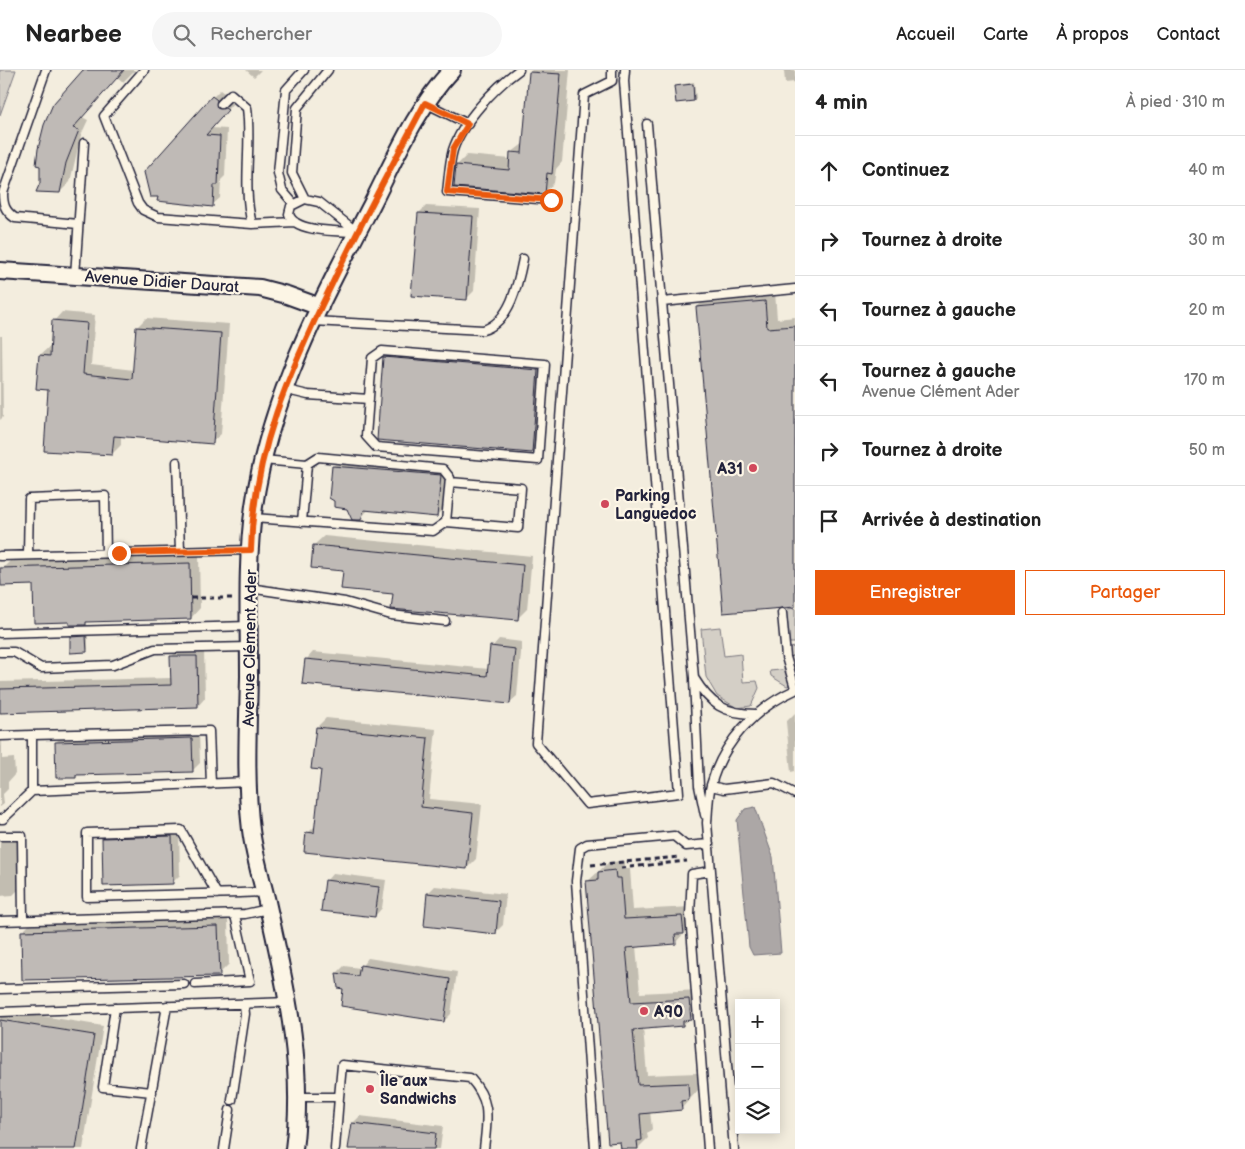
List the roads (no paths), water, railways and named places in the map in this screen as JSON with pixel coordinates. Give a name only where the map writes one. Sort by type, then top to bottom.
[{"type":"street","name":"Avenue Clément Ader","points":[[294,1149],[297,1097],[296,1056],[289,1002],[251,831],[248,782],[249,593],[253,518],[263,460],[283,389],[357,232],[425,103],[452,70]]},
{"type":"street","name":"Avenue Didier Daurat","points":[[0,271],[260,288],[287,295],[317,314]]},
{"type":"lane","points":[[46,70],[3,192],[3,203],[7,212],[15,218],[78,224]]},
{"type":"lane","points":[[144,70],[104,116],[138,203],[144,210],[158,217],[252,224],[295,222],[311,228],[357,232]]},
{"type":"lane","points":[[294,204],[282,190],[278,173],[286,90],[304,70]]},
{"type":"lane","points":[[305,199],[292,173],[297,108],[328,70]]},
{"type":"lane","points":[[520,70],[500,86],[468,124],[453,149],[447,192],[551,200]]},
{"type":"lane","points":[[612,70],[612,81]]},
{"type":"lane","points":[[624,81],[612,81],[584,95],[536,743],[587,804],[679,793],[624,81],[625,70]]},
{"type":"lane","points":[[221,104],[231,94],[246,108],[250,132],[246,189],[252,224]]},
{"type":"lane","points":[[425,103],[468,124]]},
{"type":"lane","points":[[647,124],[694,678],[699,786],[707,823],[734,1149]]},
{"type":"lane","points":[[75,276],[84,143]]},
{"type":"lane","points":[[295,222],[289,214],[291,206],[305,199],[319,202],[357,232]]},
{"type":"lane","points":[[317,314],[483,330],[492,327],[499,321],[513,295],[524,259]]},
{"type":"lane","points":[[662,302],[795,289]]},
{"type":"lane","points":[[382,351],[545,364],[538,460],[376,447],[366,436],[369,399],[372,358],[382,351]]},
{"type":"lane","points":[[283,389],[308,395],[369,399]]},
{"type":"lane","points":[[263,460],[307,464],[318,457],[438,468],[446,471],[450,482],[446,522]]},
{"type":"lane","points":[[176,462],[180,551]]},
{"type":"lane","points":[[302,522],[307,464]]},
{"type":"lane","points":[[253,518],[434,531],[446,522],[518,528],[522,488],[450,482]]},
{"type":"lane","points":[[28,555],[29,499],[105,496],[106,553]]},
{"type":"lane","points":[[0,556],[251,550]]},
{"type":"lane","points":[[249,593],[345,602],[391,615],[445,620]]},
{"type":"lane","points":[[707,823],[711,786],[721,757],[739,732],[756,714],[778,698],[795,689],[786,657],[782,613]]},
{"type":"lane","points":[[0,633],[249,626]]},
{"type":"lane","points":[[0,652],[14,652],[41,668],[113,665],[155,649],[249,647]]},
{"type":"lane","points":[[694,678],[704,695],[721,708],[738,714],[756,714]]},
{"type":"lane","points":[[0,736],[209,731],[210,784]]},
{"type":"lane","points":[[32,735],[32,791]]},
{"type":"lane","points":[[0,820],[32,791],[248,782]]},
{"type":"lane","points":[[711,786],[724,789],[774,783],[795,794]]},
{"type":"lane","points":[[217,894],[181,830],[86,833],[88,897],[217,894],[264,892]]},
{"type":"lane","points":[[0,836],[22,836],[23,920]]},
{"type":"lane","points":[[595,1149],[576,881],[580,848],[588,844],[674,836],[686,846],[709,844]]},
{"type":"lane","points":[[708,1149],[690,915],[692,874],[711,871]]},
{"type":"lane","points":[[0,921],[235,915],[268,909]]},
{"type":"lane","points":[[195,984],[250,982],[235,915]]},
{"type":"lane","points":[[0,989],[184,984]]},
{"type":"lane","points":[[0,1012],[289,1002]]},
{"type":"lane","points":[[232,1100],[245,1014],[244,1004]]},
{"type":"lane","points":[[142,1149],[167,1006]]},
{"type":"lane","points":[[115,1008],[103,1087],[152,1092]]},
{"type":"lane","points":[[335,1149],[342,1065],[470,1078],[481,1090],[488,1111],[484,1149]]},
{"type":"lane","points":[[297,1097],[339,1097]]},
{"type":"lane","points":[[224,1149],[230,1110]]},
{"type":"place","name":"A31","points":[[753,468]]},
{"type":"place","name":"Parking Languedoc","points":[[605,504]]},
{"type":"place","name":"A90","points":[[644,1011]]},
{"type":"place","name":"Île aux Sandwichs","points":[[370,1089]]}]
